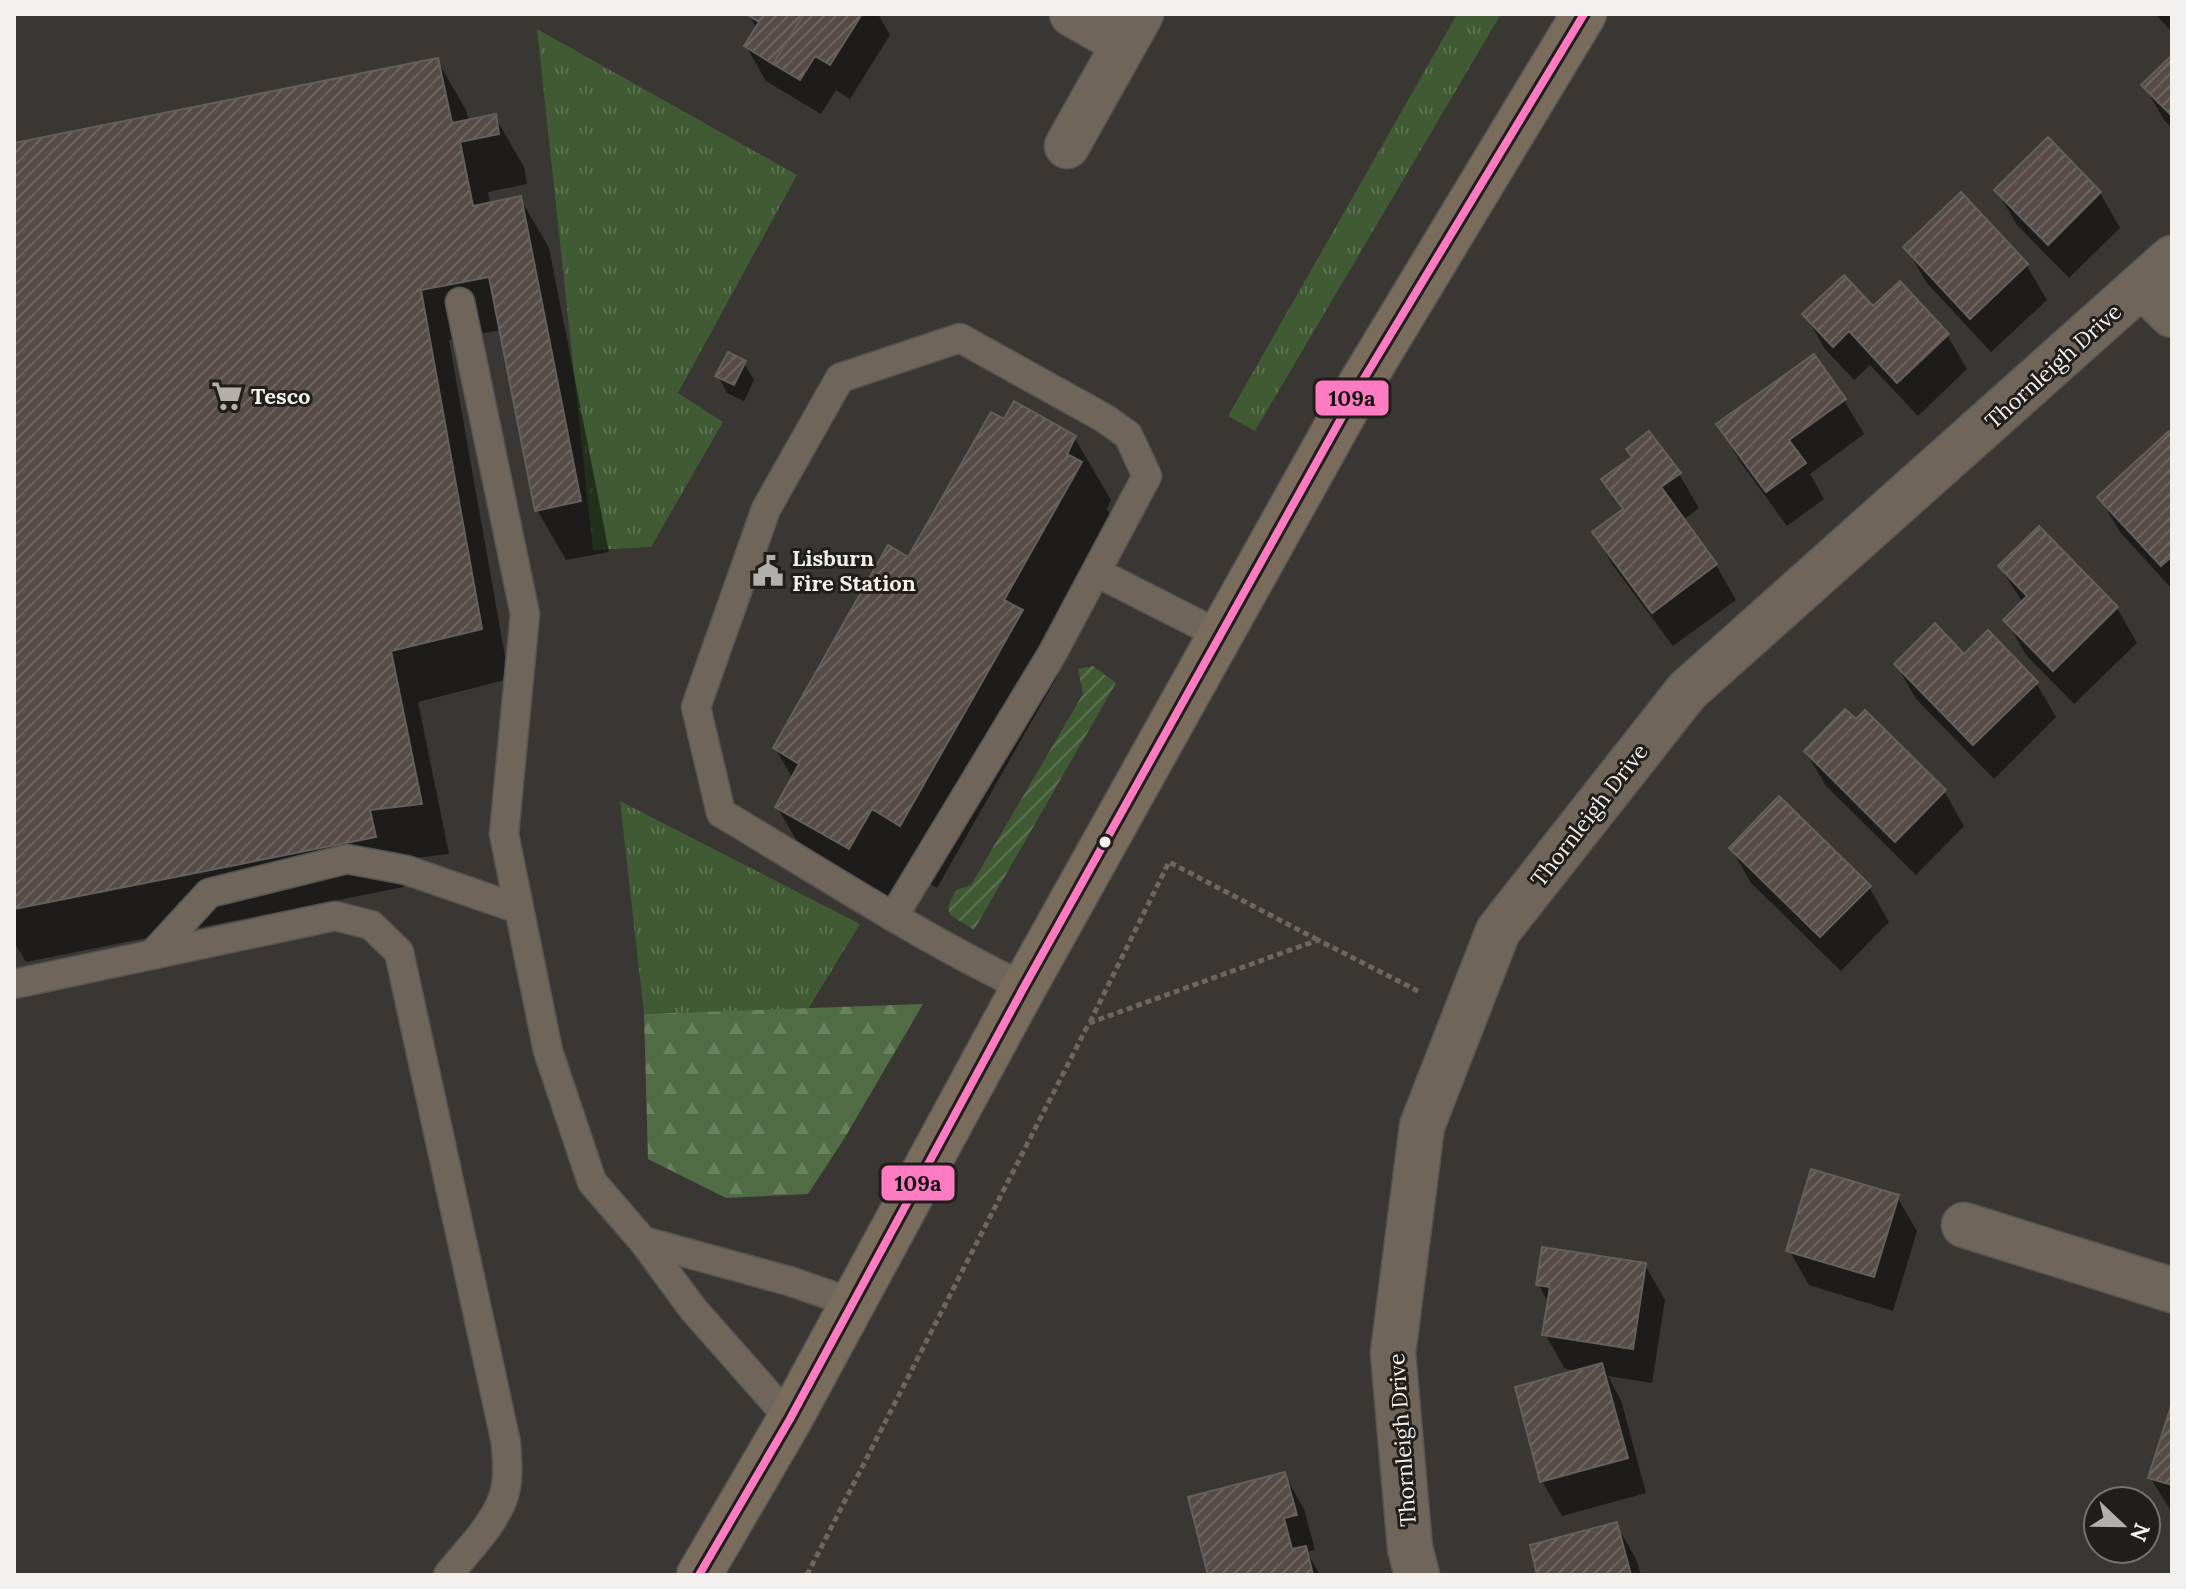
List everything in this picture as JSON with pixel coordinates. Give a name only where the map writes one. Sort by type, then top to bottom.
[{"type":"main road","points":[[706,1572],[1024,987],[1357,390],[1584,14]]},
{"type":"street","points":[[1067,146],[1133,29],[1072,14]]},
{"type":"street","name":"Thornleigh Drive","points":[[1417,1575],[1410,1548],[1393,1353],[1422,1126],[1498,931],[1687,691],[2162,286]]},
{"type":"street","points":[[1964,1225],[2172,1290]]},
{"type":"lane","points":[[460,302],[525,614],[504,834],[548,1051],[592,1182],[643,1241],[693,1309],[790,1419]]},
{"type":"lane","points":[[893,917],[1044,666],[1147,476],[1128,435],[1104,418],[960,338],[840,378],[766,509],[696,707],[721,813],[893,917],[1024,987]]},
{"type":"lane","points":[[1096,572],[1220,635]]},
{"type":"lane","points":[[152,955],[209,893],[347,859],[406,870],[519,909]]},
{"type":"lane","points":[[14,984],[335,916],[371,925],[399,952],[506,1443],[508,1470],[504,1496],[488,1523],[448,1575]]},
{"type":"lane","points":[[643,1241],[801,1285],[853,1303]]},
{"type":"path","points":[[807,1575],[1169,862],[1465,1015]]},
{"type":"path","points":[[1089,1023],[1318,940]]},
{"type":"green space","points":[[1457,14],[1501,14],[1255,431],[1228,416]]},
{"type":"green space","points":[[537,29],[797,175],[678,393],[723,422],[651,547],[593,550]]},
{"type":"green space","points":[[1093,666],[1116,683],[974,930],[950,915],[948,906],[956,890],[971,885],[1083,694],[1078,669]]},
{"type":"green space","points":[[620,801],[860,924],[808,1009],[644,1014]]},
{"type":"green space","points":[[923,1004],[808,1194],[726,1198],[648,1159],[644,1014]]},
{"type":"building","points":[[746,14],[804,14],[773,64],[744,46],[759,22]]},
{"type":"building","points":[[804,14],[862,14],[830,65],[815,56],[800,80],[773,64]]},
{"type":"building","points":[[2172,55],[2172,116],[2141,85]]},
{"type":"building","name":"Tesco","points":[[438,58],[452,123],[496,114],[499,134],[460,142],[473,206],[521,196],[581,501],[535,511],[489,277],[421,290],[482,629],[391,651],[422,804],[370,810],[376,837],[14,909],[14,143]]},
{"type":"building","points":[[2048,137],[2101,192],[2048,245],[1994,190]]},
{"type":"building","points":[[1961,192],[2028,264],[1970,319],[1903,247]]},
{"type":"building","points":[[1844,275],[1873,306],[1900,281],[1949,334],[1897,383],[1849,331],[1833,347],[1802,314]]},
{"type":"building","points":[[728,352],[746,361],[734,385],[715,376]]},
{"type":"building","points":[[1814,354],[1846,399],[1789,440],[1806,463],[1766,492],[1716,424]]},
{"type":"building","points":[[1014,401],[1076,436],[1067,454],[1082,462],[1004,600],[1023,610],[900,826],[872,809],[849,849],[775,807],[799,764],[773,748],[888,545],[908,557],[991,412],[1004,419]]},
{"type":"building","points":[[1649,431],[1681,473],[1661,487],[1717,564],[1652,613],[1592,532],[1623,509],[1601,479],[1632,457],[1626,449]]},
{"type":"building","points":[[2169,431],[2172,435],[2172,556],[2161,566],[2097,497]]},
{"type":"building","points":[[2039,526],[2118,607],[2053,671],[2003,620],[2027,596],[1998,566]]},
{"type":"building","points":[[1935,623],[1964,654],[1988,630],[2038,682],[1973,745],[1894,664]]},
{"type":"building","points":[[1845,709],[1856,719],[1865,710],[1946,790],[1895,842],[1804,751]]},
{"type":"building","points":[[1779,796],[1871,886],[1820,937],[1729,848]]},
{"type":"building","points":[[1811,1169],[1899,1195],[1874,1277],[1786,1251]]},
{"type":"building","points":[[1542,1247],[1646,1263],[1633,1349],[1542,1335],[1550,1287],[1536,1285]]},
{"type":"building","points":[[1602,1363],[1628,1458],[1540,1482],[1515,1387]]},
{"type":"building","points":[[2172,1403],[2172,1485],[2148,1478]]},
{"type":"building","points":[[1285,1472],[1297,1515],[1284,1518],[1292,1549],[1306,1546],[1313,1575],[1208,1575],[1188,1497]]},
{"type":"building","points":[[1617,1522],[1631,1575],[1537,1575],[1530,1545]]},
{"type":"transit line","name":"109a","points":[[699,1575],[790,1419],[1024,987],[1357,390],[1584,14]]},
{"type":"place","name":"Tesco","points":[[227,396]]},
{"type":"place","name":"Lisburn Fire Station","points":[[768,571]]}]
